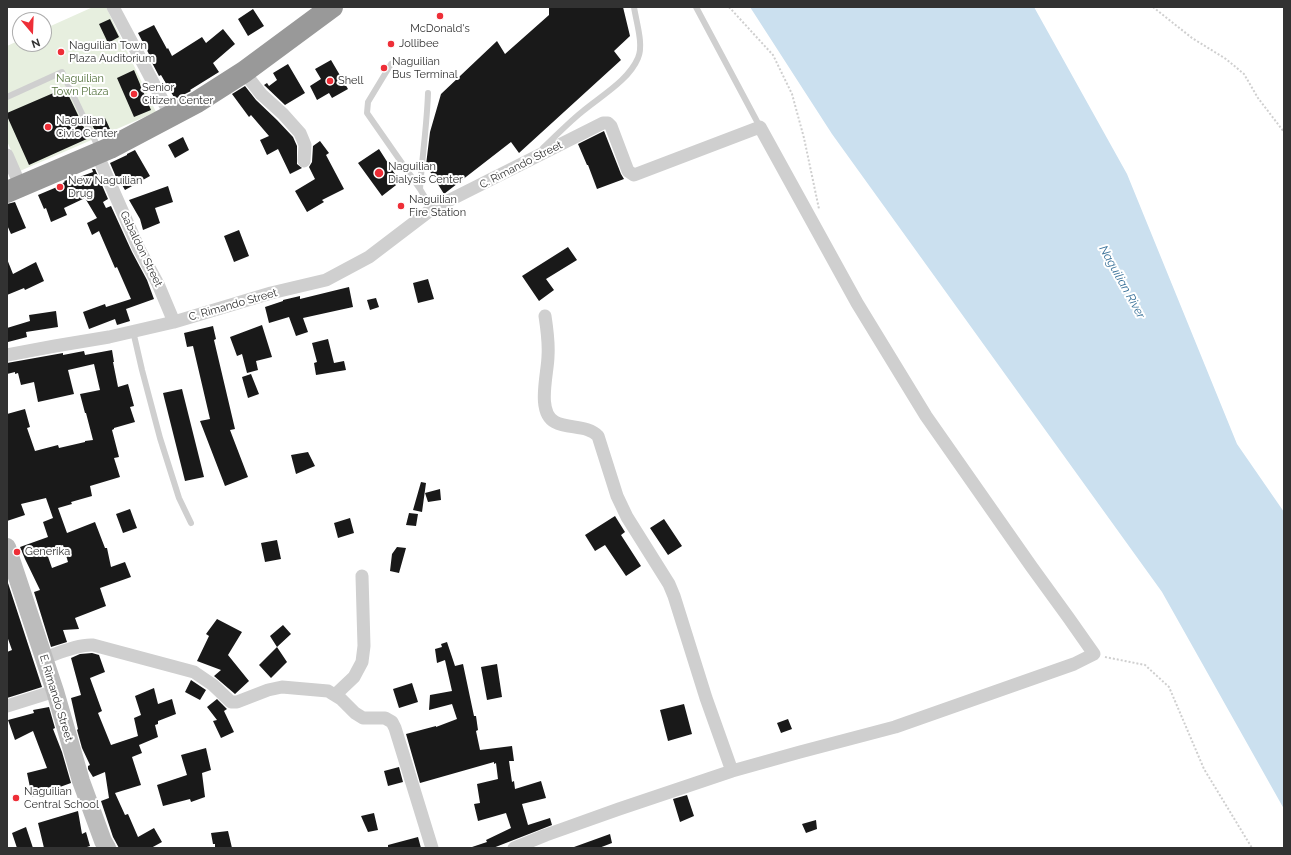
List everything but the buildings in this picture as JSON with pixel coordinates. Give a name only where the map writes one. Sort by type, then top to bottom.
[{"type":"highway","points":[[14,190],[99,153],[197,102],[244,72],[332,7]]},
{"type":"street","points":[[113,7],[171,116]]},
{"type":"street","points":[[244,72],[261,94],[283,114],[300,133],[304,145],[304,161]]},
{"type":"street","name":"C. Rimando Street","points":[[7,355],[109,337],[174,322],[271,293],[326,280],[369,257],[432,209],[603,123],[608,123],[611,126],[628,171],[634,175],[760,127]]},
{"type":"street","points":[[514,848],[612,811],[732,771],[895,727],[1074,664],[1094,654],[926,416],[857,304],[760,127]]},
{"type":"street","name":"Gabaldon Street","points":[[99,153],[139,249],[158,284],[174,322]]},
{"type":"street","points":[[7,156],[14,190]]},
{"type":"street","points":[[545,316],[548,355],[544,401],[547,412],[556,422],[591,431],[598,436],[617,496],[627,517],[669,584],[674,596],[706,698],[732,771]]},
{"type":"street","name":"E. Rimando Street","points":[[9,557],[55,691],[81,781],[107,848]]},
{"type":"street","points":[[335,695],[354,676],[362,662],[364,646],[362,576]]},
{"type":"street","points":[[44,658],[75,647],[87,645],[108,648],[194,672],[231,702],[237,702],[268,690],[282,687],[328,691],[341,699],[355,713],[363,718],[385,718],[392,722],[400,741],[432,848]]},
{"type":"street","points":[[7,706],[55,691]]},
{"type":"lane","points":[[532,159],[582,111],[619,82],[632,69],[639,57],[640,47],[634,7]]},
{"type":"lane","points":[[696,7],[760,127]]},
{"type":"lane","points":[[391,64],[368,102],[367,113],[420,189],[432,209]]},
{"type":"lane","points":[[7,97],[62,72],[99,153]]},
{"type":"lane","points":[[420,189],[421,162],[427,115],[428,93]]},
{"type":"lane","points":[[133,331],[160,438],[179,498],[191,523]]},
{"type":"path","points":[[729,7],[773,55],[792,94],[804,138],[820,213]]},
{"type":"path","points":[[1153,7],[1192,38],[1226,59],[1244,74],[1258,98],[1284,132]]},
{"type":"path","points":[[1094,654],[1146,665],[1169,687],[1204,769],[1252,848]]},
{"type":"green space","name":"Naguilian Town Plaza","points":[[93,7],[106,7],[156,112],[20,171],[7,141],[7,46],[12,44],[12,52],[52,52],[52,25]]},
{"type":"water","name":"Naguilian River","points":[[750,7],[1034,7],[1127,174],[1237,444],[1284,512],[1284,809],[1162,592],[832,134]]},
{"type":"place","name":"McDonald's","points":[[440,16]]},
{"type":"place","name":"Jollibee","points":[[391,44]]},
{"type":"place","name":"Naguilian Town Plaza Auditorium","points":[[61,52]]},
{"type":"place","name":"Naguilian Bus Terminal","points":[[384,68]]},
{"type":"place","name":"Shell","points":[[330,81]]},
{"type":"place","name":"Senior Citizen Center","points":[[134,94]]},
{"type":"place","name":"Naguilian Civic Center","points":[[48,127]]},
{"type":"place","name":"Naguilian Dialysis Center","points":[[379,173]]},
{"type":"place","name":"New Naguilian Drug","points":[[60,187]]},
{"type":"place","name":"Naguilian Fire Station","points":[[401,206]]},
{"type":"place","name":"Generika","points":[[17,552]]},
{"type":"place","name":"Naguilian Central School","points":[[16,798]]}]
